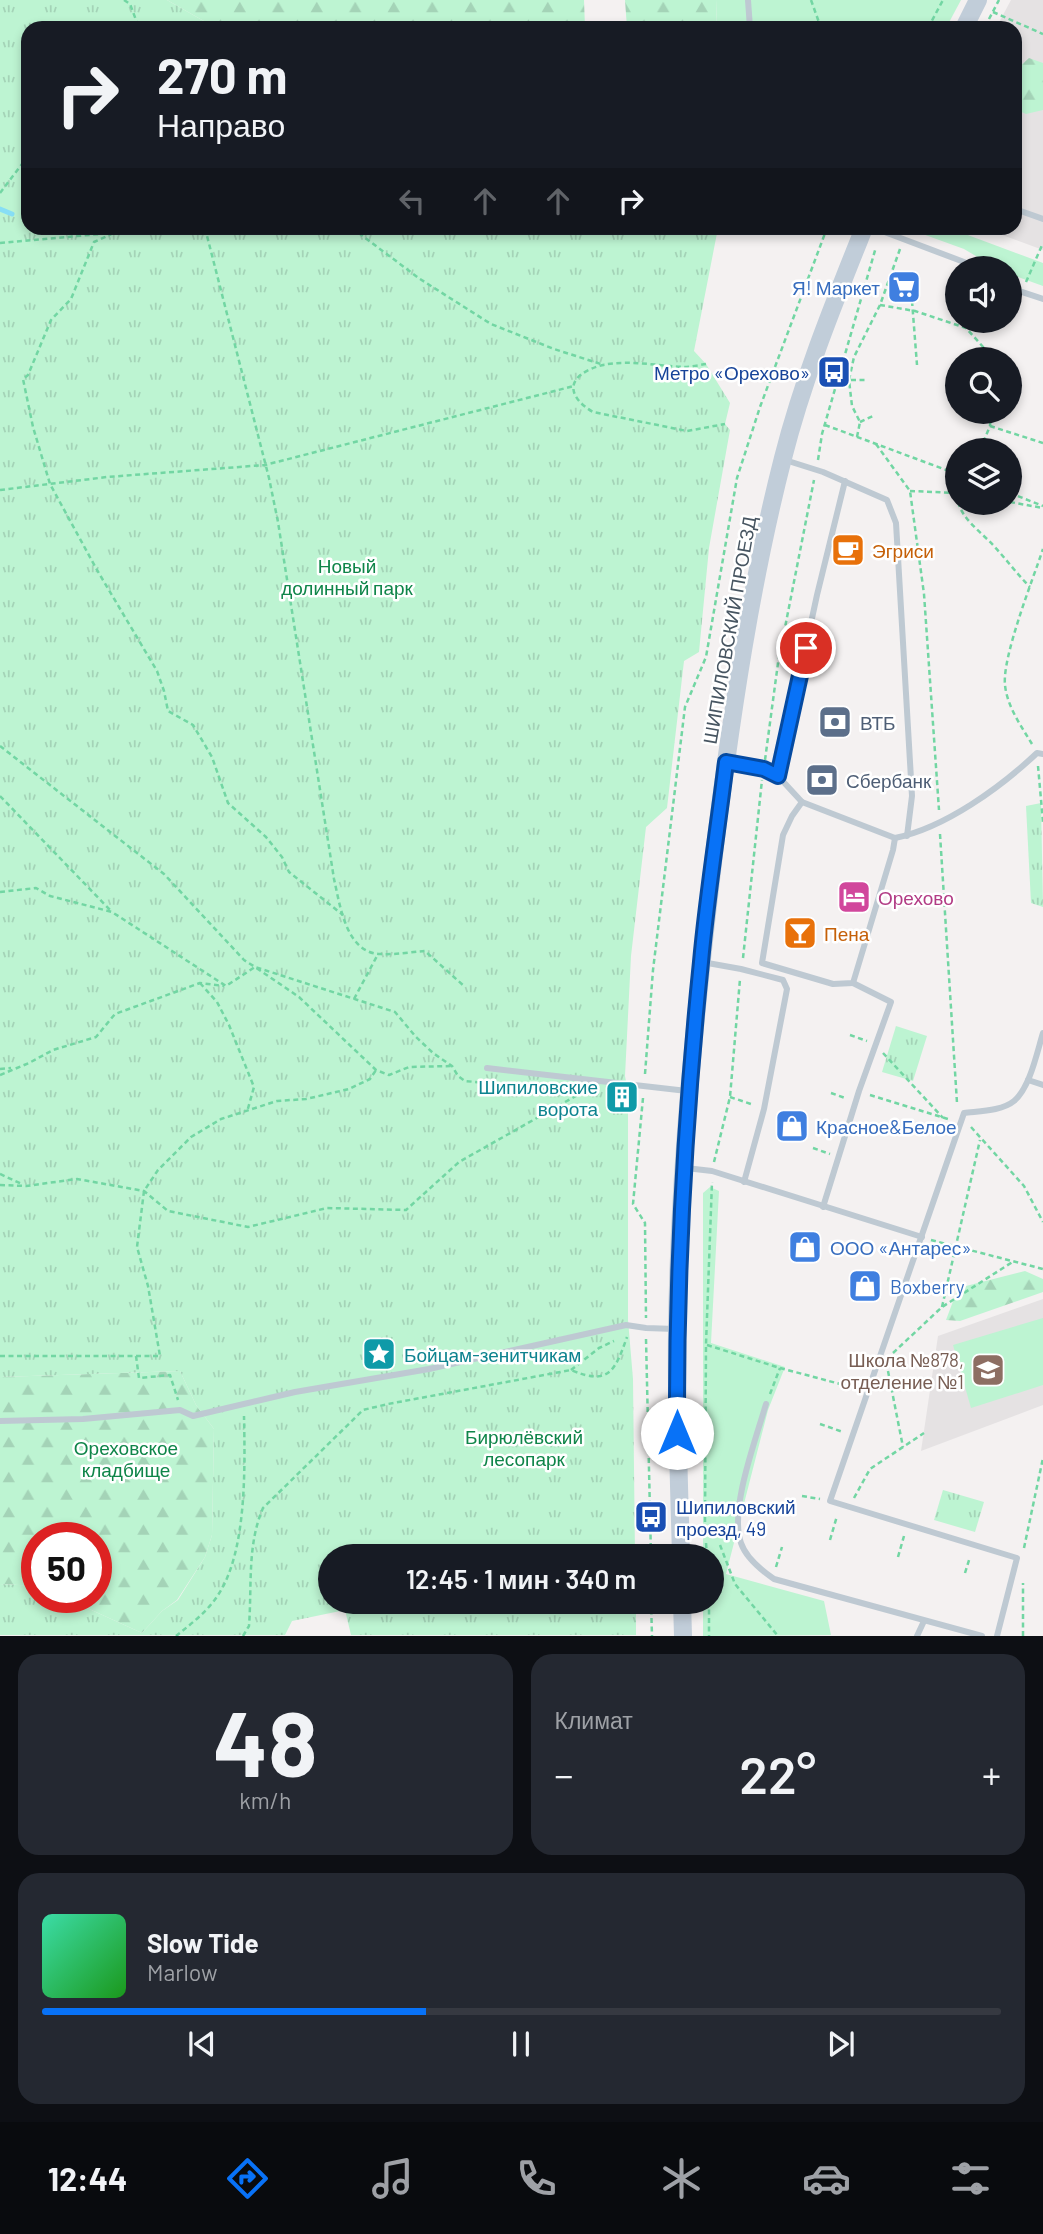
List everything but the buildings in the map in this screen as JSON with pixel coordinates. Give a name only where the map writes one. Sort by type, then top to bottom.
[{"type":"main road","points":[[968,21],[978,0]]},
{"type":"main road","name":"ШИПИЛОВСКИЙ ПРОЕЗД","points":[[681,1544],[677,1329],[684,1167],[701,962],[726,762],[741,654],[783,459],[812,365],[861,235]]},
{"type":"main road","points":[[682,1614],[683,1636]]},
{"type":"lane","points":[[748,0],[750,21]]},
{"type":"lane","points":[[1022,212],[1043,219]]},
{"type":"lane","points":[[893,235],[948,256]]},
{"type":"lane","points":[[1022,292],[1043,299]]},
{"type":"lane","points":[[783,459],[845,481],[887,500],[897,523],[912,796],[907,836]]},
{"type":"lane","points":[[778,776],[845,481]]},
{"type":"lane","points":[[726,762],[764,769],[778,776],[802,802],[895,838],[907,836],[971,804],[1041,752]]},
{"type":"lane","points":[[802,802],[783,835],[762,963],[833,984],[853,983],[891,1002],[859,1091],[823,1207]]},
{"type":"lane","points":[[853,983],[895,838]]},
{"type":"lane","points":[[701,962],[783,980],[787,989],[764,1109],[744,1182]]},
{"type":"lane","points":[[997,1636],[1017,1558],[830,1501],[964,1113],[999,1107],[1014,1101],[1028,1080],[1043,1033]]},
{"type":"lane","points":[[487,1068],[689,1091]]},
{"type":"lane","points":[[1028,1080],[1043,1085]]},
{"type":"lane","points":[[684,1167],[712,1171],[922,1237]]},
{"type":"lane","points":[[0,1421],[83,1419],[180,1410],[193,1416],[295,1392],[429,1369],[626,1325],[677,1329]]},
{"type":"lane","points":[[766,1404],[737,1511],[741,1546],[757,1567],[774,1579],[982,1636]]},
{"type":"lane","points":[[680,1531],[739,1535]]},
{"type":"lane","points":[[916,1636],[924,1621]]},
{"type":"path","points":[[124,0],[130,5],[136,21]]},
{"type":"path","points":[[811,0],[818,21]]},
{"type":"path","points":[[932,21],[943,0]]},
{"type":"path","points":[[989,20],[999,0]]},
{"type":"path","points":[[993,12],[1013,21]]},
{"type":"path","points":[[1022,25],[1043,34]]},
{"type":"path","points":[[0,193],[21,165]]},
{"type":"path","points":[[0,243],[68,235]]},
{"type":"path","points":[[107,235],[94,242],[71,299],[51,320],[28,375],[23,379],[33,427],[50,484],[157,671],[168,711],[193,725],[212,757],[228,803],[266,837],[282,857],[289,872],[343,915]]},
{"type":"path","points":[[207,235],[278,522],[332,865],[343,915],[356,942],[378,954],[425,951],[464,986]]},
{"type":"path","points":[[361,235],[420,279],[491,324],[607,366]]},
{"type":"path","points":[[650,1544],[645,1223],[633,1204],[653,970],[685,707],[706,657],[737,478],[760,407],[824,235]]},
{"type":"path","points":[[1022,290],[1043,243]]},
{"type":"path","points":[[856,437],[860,422],[852,406],[849,380],[855,358],[880,305],[901,246]]},
{"type":"path","points":[[912,301],[917,365]]},
{"type":"path","points":[[880,305],[945,321]]},
{"type":"path","points":[[971,333],[983,347]]},
{"type":"path","points":[[706,364],[684,367],[660,364],[592,368],[579,376],[574,386],[575,398],[580,405],[593,412],[687,431],[724,424]]},
{"type":"path","points":[[849,380],[865,380]]},
{"type":"path","points":[[0,489],[265,465],[574,386]]},
{"type":"path","points":[[860,422],[875,415]]},
{"type":"path","points":[[825,425],[945,470]]},
{"type":"path","points":[[985,438],[990,426],[1043,443]]},
{"type":"path","points":[[876,444],[910,491],[923,594],[940,821],[956,1102]]},
{"type":"path","points":[[910,491],[945,492]]},
{"type":"path","points":[[1022,499],[1043,507]]},
{"type":"path","points":[[1022,504],[1043,507]]},
{"type":"path","points":[[966,515],[976,530],[994,545],[1031,588]]},
{"type":"path","points":[[1043,549],[1008,659],[1005,685],[1014,716],[1041,752],[1043,822]]},
{"type":"path","points":[[0,747],[164,874],[244,960],[299,997],[376,1070],[389,1075],[409,1067],[452,1066]]},
{"type":"path","points":[[0,796],[112,912],[226,986]]},
{"type":"path","points":[[0,892],[36,888],[50,896],[112,912]]},
{"type":"path","points":[[354,999],[378,954]]},
{"type":"path","points":[[0,1069],[29,1063],[53,1050],[96,1037],[115,1014],[200,983],[226,986],[255,967]]},
{"type":"path","points":[[255,967],[395,1012],[433,1053],[452,1066],[465,1081],[604,1094]]},
{"type":"path","points":[[200,983],[217,1002],[229,1025],[254,1087],[247,1112]]},
{"type":"path","points":[[850,1035],[875,1044],[943,1118]]},
{"type":"path","points":[[0,1075],[12,1068]]},
{"type":"path","points":[[0,1356],[160,1356],[148,1286],[137,1247],[144,1191],[158,1170],[191,1137],[221,1119],[277,1101],[306,1099],[349,1089],[370,1079],[376,1070]]},
{"type":"path","points":[[859,1091],[943,1118],[962,1120],[1024,1186],[1043,1222]]},
{"type":"path","points":[[0,1185],[26,1186],[77,1179],[144,1191],[168,1210],[248,1227],[327,1208],[406,1210],[459,1162],[581,1093]]},
{"type":"path","points":[[730,1097],[764,1109]]},
{"type":"path","points":[[942,1307],[980,1139]]},
{"type":"path","points":[[813,1148],[839,1157]]},
{"type":"path","points":[[0,1174],[26,1186]]},
{"type":"path","points":[[922,1237],[1043,1269]]},
{"type":"path","points":[[904,1447],[886,1360],[942,1307],[1014,1261]]},
{"type":"path","points":[[571,1370],[589,1378],[601,1378],[610,1373],[627,1337],[646,1328]]},
{"type":"path","points":[[243,1636],[249,1626],[252,1547],[263,1508],[363,1410],[571,1370],[598,1348],[614,1341]]},
{"type":"path","points":[[706,1544],[706,1344],[780,1368],[869,1391]]},
{"type":"path","points":[[136,1356],[139,1378],[170,1375],[180,1410]]},
{"type":"path","points":[[766,1404],[780,1368]]},
{"type":"path","points":[[176,1636],[193,1623],[218,1595],[231,1570],[240,1522],[245,1471],[244,1405]]},
{"type":"path","points":[[820,1424],[853,1436]]},
{"type":"path","points":[[849,1507],[870,1469],[923,1433]]},
{"type":"path","points":[[1024,1559],[1024,1546],[1043,1458]]},
{"type":"path","points":[[802,1496],[830,1501]]},
{"type":"path","points":[[830,1540],[841,1504]]},
{"type":"path","points":[[898,1557],[907,1525]]},
{"type":"path","points":[[716,1533],[735,1584],[778,1636]]},
{"type":"path","points":[[965,1573],[974,1545]]},
{"type":"path","points":[[774,1579],[782,1547]]},
{"type":"path","points":[[1023,1636],[1024,1572]]},
{"type":"path","points":[[652,1614],[652,1636]]},
{"type":"path","points":[[709,1614],[709,1636]]},
{"type":"shaded area","points":[[1011,0],[1043,0],[1043,250],[1002,235],[1022,235],[1022,21],[1000,21]]},
{"type":"shaded area","name":"Школа №878, отделение №1","points":[[1043,1299],[1043,1405],[921,1451],[938,1336]]},
{"type":"green space","name":"Новый долинный парк","points":[[0,0],[167,0],[204,21],[21,21],[21,235],[717,235],[694,351],[706,364],[730,403],[725,424],[730,430],[709,548],[699,652],[684,661],[667,808],[646,827],[631,956],[625,1076],[628,1092],[628,1320],[633,1379],[635,1544],[318,1544],[318,1614],[326,1614],[292,1621],[285,1635],[0,1635],[0,1584],[21,1585],[21,1613],[98,1613],[142,1633],[162,1611],[178,1600],[205,1557],[212,1535],[214,1429],[196,1405],[180,1371],[0,1377]]},
{"type":"green space","points":[[167,0],[584,0],[585,21],[204,21]]},
{"type":"green space","points":[[625,0],[716,0],[717,21],[626,21]]},
{"type":"green space","points":[[716,0],[961,0],[950,21],[717,21]]},
{"type":"green space","points":[[1029,58],[1043,63],[1043,110],[1026,114],[1022,112],[1022,64]]},
{"type":"green space","points":[[925,235],[968,235],[1043,263],[1043,286],[1022,278],[1022,256],[976,256]]},
{"type":"green space","points":[[1041,803],[1043,907],[1031,903],[1026,806]]},
{"type":"green space","points":[[896,1026],[927,1036],[913,1081],[882,1072]]},
{"type":"green space","points":[[710,1187],[719,1191],[711,1343],[785,1367],[768,1410],[726,1574],[824,1601],[831,1635],[703,1636],[703,1614],[724,1614],[724,1544],[703,1544],[703,1193]]},
{"type":"green space","points":[[1025,1271],[1043,1279],[1043,1292],[960,1321],[946,1320],[958,1288]]},
{"type":"green space","points":[[1043,1318],[1043,1385],[971,1408],[953,1345]]},
{"type":"green space","name":"Ореховское кладбище","points":[[180,1371],[196,1405],[214,1429],[212,1535],[205,1557],[177,1600],[162,1611],[142,1633],[98,1613],[112,1613],[112,1522],[21,1522],[21,1585],[0,1584],[0,1377]]},
{"type":"green space","points":[[943,1490],[984,1502],[975,1532],[934,1520]]},
{"type":"green space","name":"Новый долинный парк","points":[[346,1614],[636,1614],[636,1635],[351,1635]]},
{"type":"waterway","points":[[0,209],[12,214]]},
{"type":"place","name":"Я! Маркет","points":[[904,287]]},
{"type":"place","name":"Метро «Орехово»","points":[[834,372]]},
{"type":"place","name":"Эгриси","points":[[848,550]]},
{"type":"place","name":"ВТБ","points":[[835,722]]},
{"type":"place","name":"Сбербанк","points":[[822,780]]},
{"type":"place","name":"Орехово","points":[[854,897]]},
{"type":"place","name":"Пена","points":[[800,933]]},
{"type":"place","name":"Шипиловские ворота","points":[[622,1097]]},
{"type":"place","name":"Красное&Белое","points":[[792,1126]]},
{"type":"place","name":"ООО «Антарес»","points":[[805,1247]]},
{"type":"place","name":"Boxberry","points":[[865,1286]]},
{"type":"place","name":"Бойцам-зенитчикам","points":[[379,1354]]},
{"type":"place","name":"Школа №878, отделение №1","points":[[988,1370]]},
{"type":"place","name":"Шипиловский проезд, 49","points":[[651,1517]]},
{"type":"route","points":[[677,1433],[677,1329],[689,1091],[704,930],[726,762],[764,769],[778,776],[806,648]]},
{"type":"park label","name":"Бирюлёвский лесопарк","points":[[524,1447]]}]
